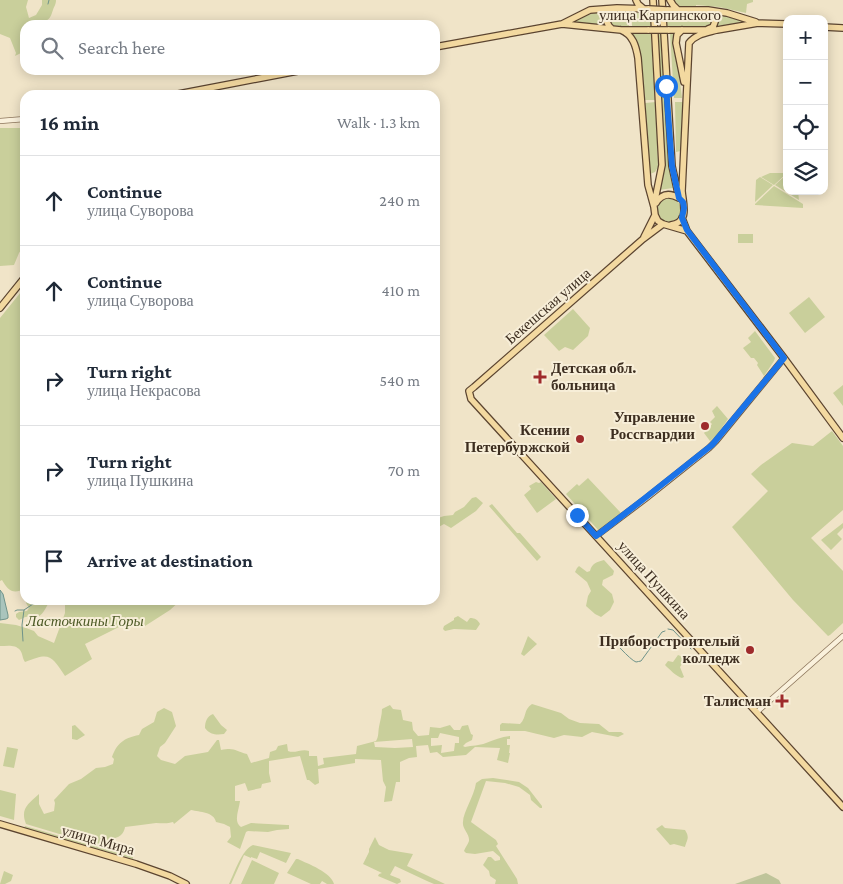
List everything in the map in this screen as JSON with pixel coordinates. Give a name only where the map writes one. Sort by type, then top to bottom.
[{"type":"main road","points":[[630,9],[636,0],[640,7],[647,9]]},
{"type":"main road","points":[[653,0],[652,29],[662,165],[654,216],[658,221],[666,225],[687,230]]},
{"type":"main road","points":[[662,0],[672,166],[684,208],[682,218],[687,230],[843,438]]},
{"type":"main road","points":[[670,0],[678,10]]},
{"type":"main road","points":[[614,29],[607,24],[607,16],[617,8]]},
{"type":"main road","name":"улица Карпинского","points":[[562,24],[590,10],[617,8],[708,10],[727,13],[758,22],[783,24]]},
{"type":"main road","points":[[708,10],[713,13],[716,20],[715,24],[708,29]]},
{"type":"main road","name":"улица Карпинского","points":[[440,45],[562,24],[621,30],[717,30],[758,22]]},
{"type":"main road","points":[[828,27],[843,28]]},
{"type":"main road","points":[[621,30],[626,32],[634,42],[638,58],[648,185],[654,207]]},
{"type":"main road","points":[[682,30],[677,35],[676,43],[686,93]]},
{"type":"main road","points":[[681,200],[689,43],[692,38],[717,30]]},
{"type":"main road","points":[[199,90],[277,75]]},
{"type":"main road","points":[[654,207],[657,200],[667,194],[681,200]]},
{"type":"main road","name":"Бекешская улица","points":[[643,239],[654,216]]},
{"type":"main road","points":[[666,225],[675,224],[682,218]]},
{"type":"main road","name":"Бекешская улица","points":[[469,391],[643,239],[666,225]]},
{"type":"main road","points":[[0,308],[20,283]]},
{"type":"main road","points":[[596,536],[712,445],[784,358]]},
{"type":"main road","name":"улица Пушкина","points":[[469,391],[471,399],[843,807]]},
{"type":"main road","name":"улица Мира","points":[[0,824],[136,864],[186,884]]},
{"type":"street","points":[[0,121],[20,119]]},
{"type":"street","points":[[757,712],[843,636]]},
{"type":"green space","points":[[0,0],[28,0],[26,7],[29,18],[36,15],[42,5],[42,0],[56,0],[51,16],[48,20],[20,20],[20,54],[15,56],[16,53],[10,38],[0,34]]},
{"type":"green space","points":[[673,0],[753,0],[753,2],[747,4],[746,13],[719,7],[677,6]]},
{"type":"green space","points":[[607,11],[602,18],[604,27],[572,21],[581,17]]},
{"type":"green space","points":[[616,12],[629,12],[629,27],[615,26],[610,23],[609,16]]},
{"type":"green space","points":[[632,13],[651,13],[651,27],[632,27]]},
{"type":"green space","points":[[702,13],[708,15],[711,19],[711,23],[706,27],[665,27],[666,14]]},
{"type":"green space","points":[[717,14],[746,22],[717,26]]},
{"type":"green space","points":[[670,33],[674,33],[673,49],[678,66],[682,98],[674,98]]},
{"type":"green space","points":[[632,34],[651,34],[655,100],[645,100],[639,52]]},
{"type":"green space","points":[[657,34],[661,34],[668,160],[673,188],[659,190],[664,166]]},
{"type":"green space","points":[[656,102],[658,167],[655,172],[650,174],[645,103]]},
{"type":"green space","points":[[675,102],[683,102],[681,151],[676,152]]},
{"type":"green space","points":[[0,128],[20,128],[20,252],[14,265],[0,266]]},
{"type":"green space","points":[[770,173],[783,173],[783,177],[774,185],[761,177]]},
{"type":"green space","points":[[760,177],[773,185],[755,202],[756,180]]},
{"type":"green space","points":[[783,178],[783,190],[775,185]]},
{"type":"green space","points":[[774,186],[783,192],[783,195],[788,195],[803,204],[803,208],[755,205]]},
{"type":"green space","points":[[791,195],[798,195],[799,200]]},
{"type":"green space","points":[[669,198],[674,199],[680,205],[680,215],[674,221],[669,222],[664,221],[658,215],[657,210],[658,205],[664,199]]},
{"type":"green space","points":[[738,234],[753,234],[753,243],[738,243]]},
{"type":"green space","name":"Ласточкины Горы","points":[[20,293],[20,590],[18,591],[12,591],[2,580],[0,581],[0,318]]},
{"type":"green space","points":[[809,297],[825,317],[805,333],[789,313]]},
{"type":"green space","points":[[573,309],[590,328],[588,336],[573,350],[565,347],[559,351],[544,335]]},
{"type":"green space","points":[[755,331],[775,358],[764,376],[757,365],[758,363],[743,348],[751,342],[748,338]]},
{"type":"green space","points":[[843,385],[843,406],[833,393]]},
{"type":"green space","points":[[717,406],[728,419],[710,441],[704,433],[712,424],[710,422],[715,417],[712,411]]},
{"type":"green space","points":[[832,431],[843,446],[843,510],[811,538],[843,571],[843,623],[828,636],[793,600],[732,527],[768,491],[751,474],[792,443],[813,446]]},
{"type":"green space","points":[[588,478],[621,513],[599,531],[566,494],[577,484],[579,486]]},
{"type":"green space","points":[[536,482],[541,482],[556,499],[537,513],[524,495],[531,489],[529,486]]},
{"type":"green space","points":[[476,497],[483,503],[476,511],[451,528],[444,524],[440,526],[440,517],[453,515],[472,498]]},
{"type":"green space","points":[[492,504],[541,557],[537,561],[489,506]]},
{"type":"green space","points":[[843,523],[843,528],[837,534],[842,539],[831,550],[821,540]]},
{"type":"green space","points":[[604,560],[614,571],[613,575],[603,580],[602,585],[612,594],[614,602],[610,610],[601,617],[586,606],[591,591],[587,582],[575,572],[579,566],[587,572],[590,571],[593,565]]},
{"type":"green space","points":[[27,605],[47,605],[40,616],[34,618],[25,617],[19,620],[16,617],[16,614],[27,611],[29,608]]},
{"type":"green space","name":"Ласточкины Горы","points":[[65,605],[176,605],[145,626],[141,621],[129,622],[85,644],[92,659],[65,676],[49,657],[40,657],[25,662],[18,648],[0,646],[0,623],[26,628],[54,643],[65,613]]},
{"type":"green space","points":[[458,616],[467,622],[470,618],[475,619],[480,624],[476,630],[454,629],[445,631],[443,629],[444,626]]},
{"type":"green space","points":[[528,636],[537,644],[524,656],[521,654]]},
{"type":"green space","points":[[678,655],[685,660],[680,667],[684,677],[682,678],[675,675],[665,665],[668,661],[673,662]]},
{"type":"green space","points":[[532,704],[561,713],[569,719],[580,723],[599,724],[609,732],[621,732],[624,734],[618,737],[592,732],[582,737],[564,735],[554,738],[525,731],[500,731],[502,723],[520,724],[524,719],[527,709]]},
{"type":"green space","points":[[390,705],[393,709],[401,710],[403,720],[412,722],[413,730],[418,736],[429,735],[430,727],[440,728],[450,725],[454,730],[460,730],[462,726],[468,725],[473,735],[472,740],[463,746],[465,747],[481,745],[510,736],[510,739],[507,739],[507,745],[510,745],[508,763],[497,760],[500,748],[475,747],[466,755],[443,757],[437,752],[430,753],[428,745],[416,746],[417,757],[400,762],[400,782],[396,782],[392,801],[384,802],[386,787],[383,781],[381,760],[355,759],[355,763],[318,769],[319,783],[315,785],[307,780],[300,756],[269,761],[271,782],[262,784],[261,788],[248,791],[245,783],[235,786],[235,801],[240,801],[237,822],[241,827],[251,823],[289,825],[289,829],[268,832],[248,831],[240,849],[227,842],[231,837],[230,827],[216,822],[210,814],[191,810],[174,824],[173,822],[156,823],[125,827],[121,835],[106,841],[103,847],[26,824],[24,819],[26,807],[39,794],[39,804],[44,814],[54,811],[54,800],[69,784],[81,779],[96,768],[113,764],[114,759],[112,757],[116,748],[125,740],[139,735],[142,729],[154,722],[157,712],[164,708],[172,712],[176,726],[165,743],[160,747],[157,756],[161,760],[175,764],[185,756],[208,752],[219,740],[221,750],[232,749],[247,754],[251,763],[269,758],[270,752],[276,750],[278,746],[287,744],[288,751],[306,750],[309,751],[309,756],[317,756],[318,766],[324,764],[323,758],[356,754],[357,746],[376,741],[382,709]],"holes":[[[440,733],[459,737],[459,743],[455,743],[454,751],[441,753],[442,745],[431,746],[431,738],[438,738]],[[412,739],[413,747],[375,747],[374,742]]]},
{"type":"green space","points":[[213,714],[227,730],[224,734],[214,734],[205,728],[209,716]]},
{"type":"green space","points":[[75,725],[85,735],[77,740],[72,739],[72,726]]},
{"type":"green space","points":[[7,747],[18,749],[14,768],[3,766]]},
{"type":"green space","points":[[493,778],[519,782],[528,788],[542,806],[540,808],[531,800],[530,795],[519,787],[486,781],[471,822],[496,840],[498,844],[496,846],[517,879],[518,884],[495,884],[496,880],[490,876],[489,871],[483,865],[488,857],[495,861],[500,860],[500,857],[493,851],[475,854],[464,851],[469,838],[463,825],[463,818],[476,783],[482,779]]},
{"type":"green space","points":[[0,790],[16,794],[14,820],[0,816]]},
{"type":"green space","points":[[662,825],[665,828],[685,830],[688,837],[685,847],[674,844],[670,845],[656,829]]},
{"type":"green space","points":[[25,826],[133,857],[133,859],[24,828]]},
{"type":"green space","points":[[375,837],[379,845],[389,850],[413,854],[407,866],[445,884],[434,884],[395,866],[390,875],[400,879],[401,882],[397,884],[378,876],[382,873],[363,864]]},
{"type":"green space","points":[[253,845],[291,853],[286,863],[260,852],[257,859],[244,855],[231,884],[229,884],[245,851]]},
{"type":"green space","points":[[296,859],[324,872],[334,884],[327,884],[322,881],[320,884],[311,884],[287,873]]},
{"type":"green space","points":[[252,860],[279,873],[274,884],[241,884]]},
{"type":"green space","points":[[4,871],[13,875],[11,881],[0,884]]},
{"type":"green space","points":[[766,873],[779,880],[781,884],[735,884]]},
{"type":"water","points":[[0,590],[3,594],[8,618],[0,620]]},
{"type":"waterway","points":[[48,4],[49,0]]},
{"type":"waterway","points":[[23,641],[22,625],[24,610],[32,605]]},
{"type":"waterway","points":[[15,611],[24,610]]},
{"type":"waterway","points":[[668,629],[673,630],[691,649]]},
{"type":"waterway","points":[[607,634],[636,662],[641,661],[662,632],[665,631]]},
{"type":"place","name":"Детская обл. больница","points":[[540,377]]},
{"type":"place","name":"Управление Россгвардии","points":[[705,426]]},
{"type":"place","name":"Ксении Петербуржской","points":[[580,439]]},
{"type":"place","name":"Приборостроителый колледж","points":[[750,650]]},
{"type":"place","name":"Талисман","points":[[782,701]]},
{"type":"route","points":[[577,515],[596,536],[600,533],[712,445],[784,358],[687,230],[682,218],[684,214],[683,202],[679,198],[672,166],[666,86]]}]
